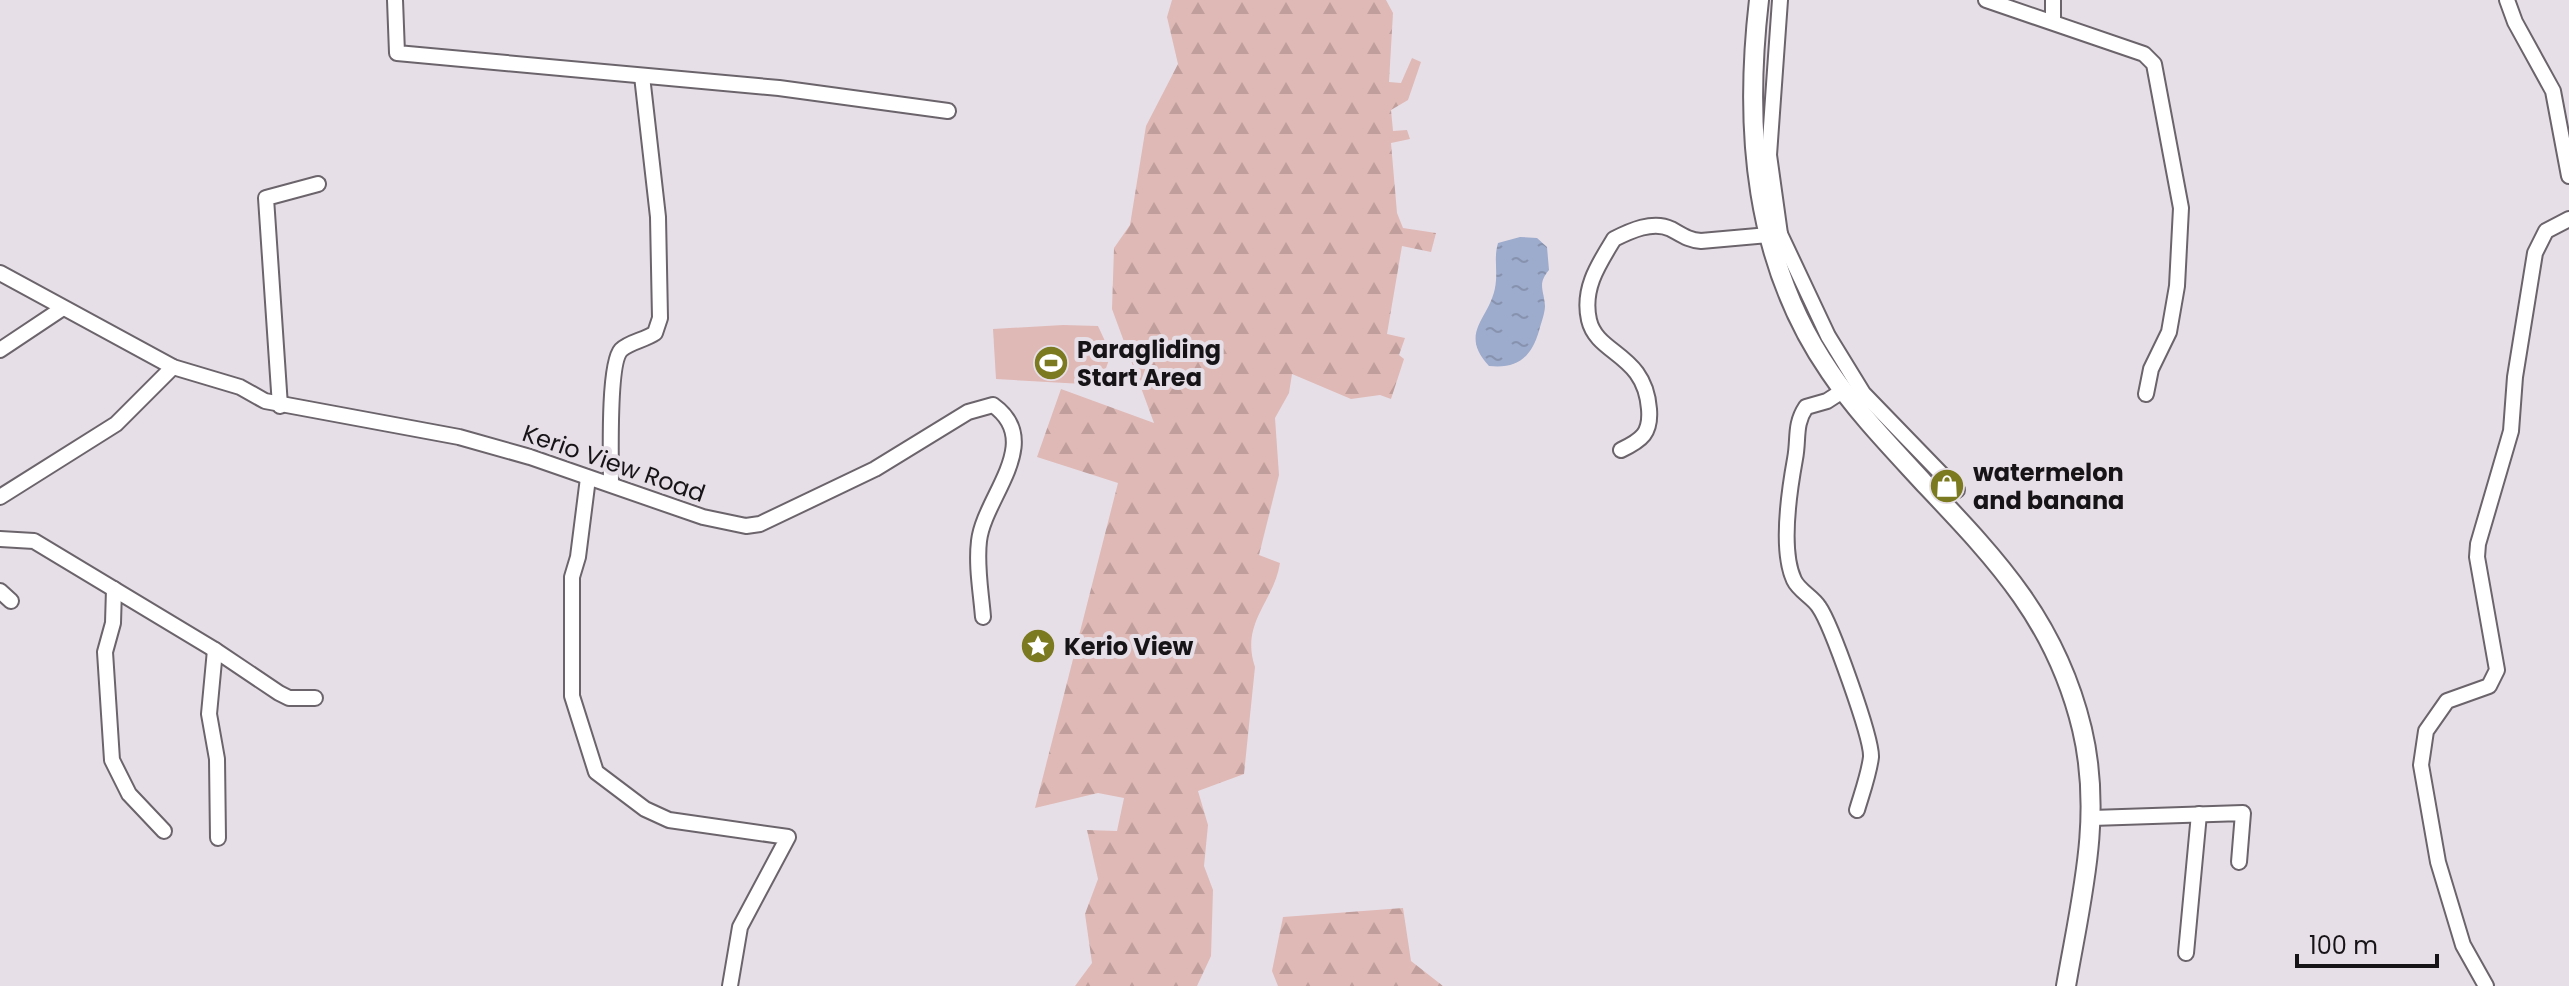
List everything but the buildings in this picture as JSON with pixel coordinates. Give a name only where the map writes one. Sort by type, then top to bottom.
[{"type":"main road","points":[[1759,0],[1752,102],[1753,150],[1795,310],[1829,371],[1844,390],[2023,592],[2069,684],[2083,730],[2092,818],[2087,883],[2066,986]]},
{"type":"street","points":[[395,0],[397,53],[779,88],[948,111]]},
{"type":"street","points":[[1780,0],[1769,155],[1773,234],[1863,393],[1957,490]]},
{"type":"street","points":[[1986,0],[2144,54],[2154,64],[2181,208],[2177,286],[2169,332],[2151,369],[2146,394]]},
{"type":"street","points":[[2053,0],[2053,21]]},
{"type":"street","points":[[2507,0],[2515,22],[2553,91],[2569,176]]},
{"type":"street","points":[[611,484],[611,416],[617,356],[624,347],[655,333],[660,318],[658,217],[642,76]]},
{"type":"street","points":[[280,406],[266,198],[318,184]]},
{"type":"street","points":[[2486,986],[2463,945],[2438,862],[2427,806],[2421,747],[2430,723],[2447,701],[2489,686],[2497,670],[2477,557],[2480,528],[2508,449],[2535,253],[2546,231],[2569,219]]},
{"type":"street","points":[[1621,450],[1646,436],[1650,425],[1646,385],[1599,337],[1590,322],[1589,285],[1614,239],[1653,226],[1662,226],[1689,240],[1701,241],[1773,234]]},
{"type":"street","name":"Kerio View Road","points":[[0,273],[173,367],[240,387],[280,406],[459,437],[611,484],[703,517],[746,526],[760,524],[875,469],[968,412],[993,405],[1011,425],[1014,456],[984,519],[979,540],[983,617]]},
{"type":"street","points":[[0,350],[63,308]]},
{"type":"street","points":[[0,497],[116,424],[173,367]]},
{"type":"street","points":[[1844,390],[1827,401],[1806,407],[1796,421],[1797,450],[1786,518],[1794,582],[1818,604],[1836,638],[1843,669],[1865,723],[1871,754],[1857,810]]},
{"type":"street","points":[[588,478],[578,557],[572,577],[572,696],[596,772],[620,792],[669,820],[788,837],[740,927],[730,986]]},
{"type":"street","points":[[0,539],[34,541],[215,650],[279,693],[289,698],[315,698]]},
{"type":"street","points":[[114,589],[113,623],[105,652],[112,760],[129,794],[164,831]]},
{"type":"street","points":[[215,650],[209,714],[217,759],[218,838]]},
{"type":"street","points":[[2092,818],[2243,813],[2239,862]]},
{"type":"street","points":[[2186,953],[2199,814]]},
{"type":"green space","points":[[1172,0],[1386,0],[1393,13],[1389,82],[1401,83],[1412,58],[1421,62],[1408,100],[1391,110],[1393,131],[1407,130],[1410,139],[1391,143],[1397,213],[1403,228],[1436,233],[1431,252],[1402,246],[1387,334],[1405,338],[1399,355],[1404,359],[1391,399],[1380,395],[1351,399],[1292,374],[1289,393],[1275,418],[1279,475],[1259,555],[1280,563],[1252,638],[1255,667],[1244,774],[1198,791],[1208,825],[1204,866],[1213,890],[1211,956],[1197,986],[1075,986],[1092,963],[1085,914],[1098,879],[1087,830],[1117,831],[1124,798],[1098,793],[1035,808],[1118,483],[1037,457],[1061,389],[1154,423],[1112,309],[1114,248],[1130,225],[1146,126],[1178,64],[1167,17]]},
{"type":"green space","name":"Paragliding Start Area","points":[[1098,326],[1111,354],[1105,371],[1083,384],[996,379],[993,329]]},
{"type":"green space","points":[[1403,908],[1411,961],[1443,986],[1278,986],[1272,971],[1283,917]]},
{"type":"water","points":[[1520,237],[1537,238],[1547,247],[1549,270],[1542,283],[1544,315],[1536,340],[1522,360],[1508,366],[1489,366],[1480,354],[1476,333],[1494,293],[1498,243]]},
{"type":"place","name":"Paragliding Start Area","points":[[1051,363]]},
{"type":"place","name":"watermelon and banana","points":[[1947,486]]},
{"type":"place","name":"Kerio View","points":[[1038,646]]}]
